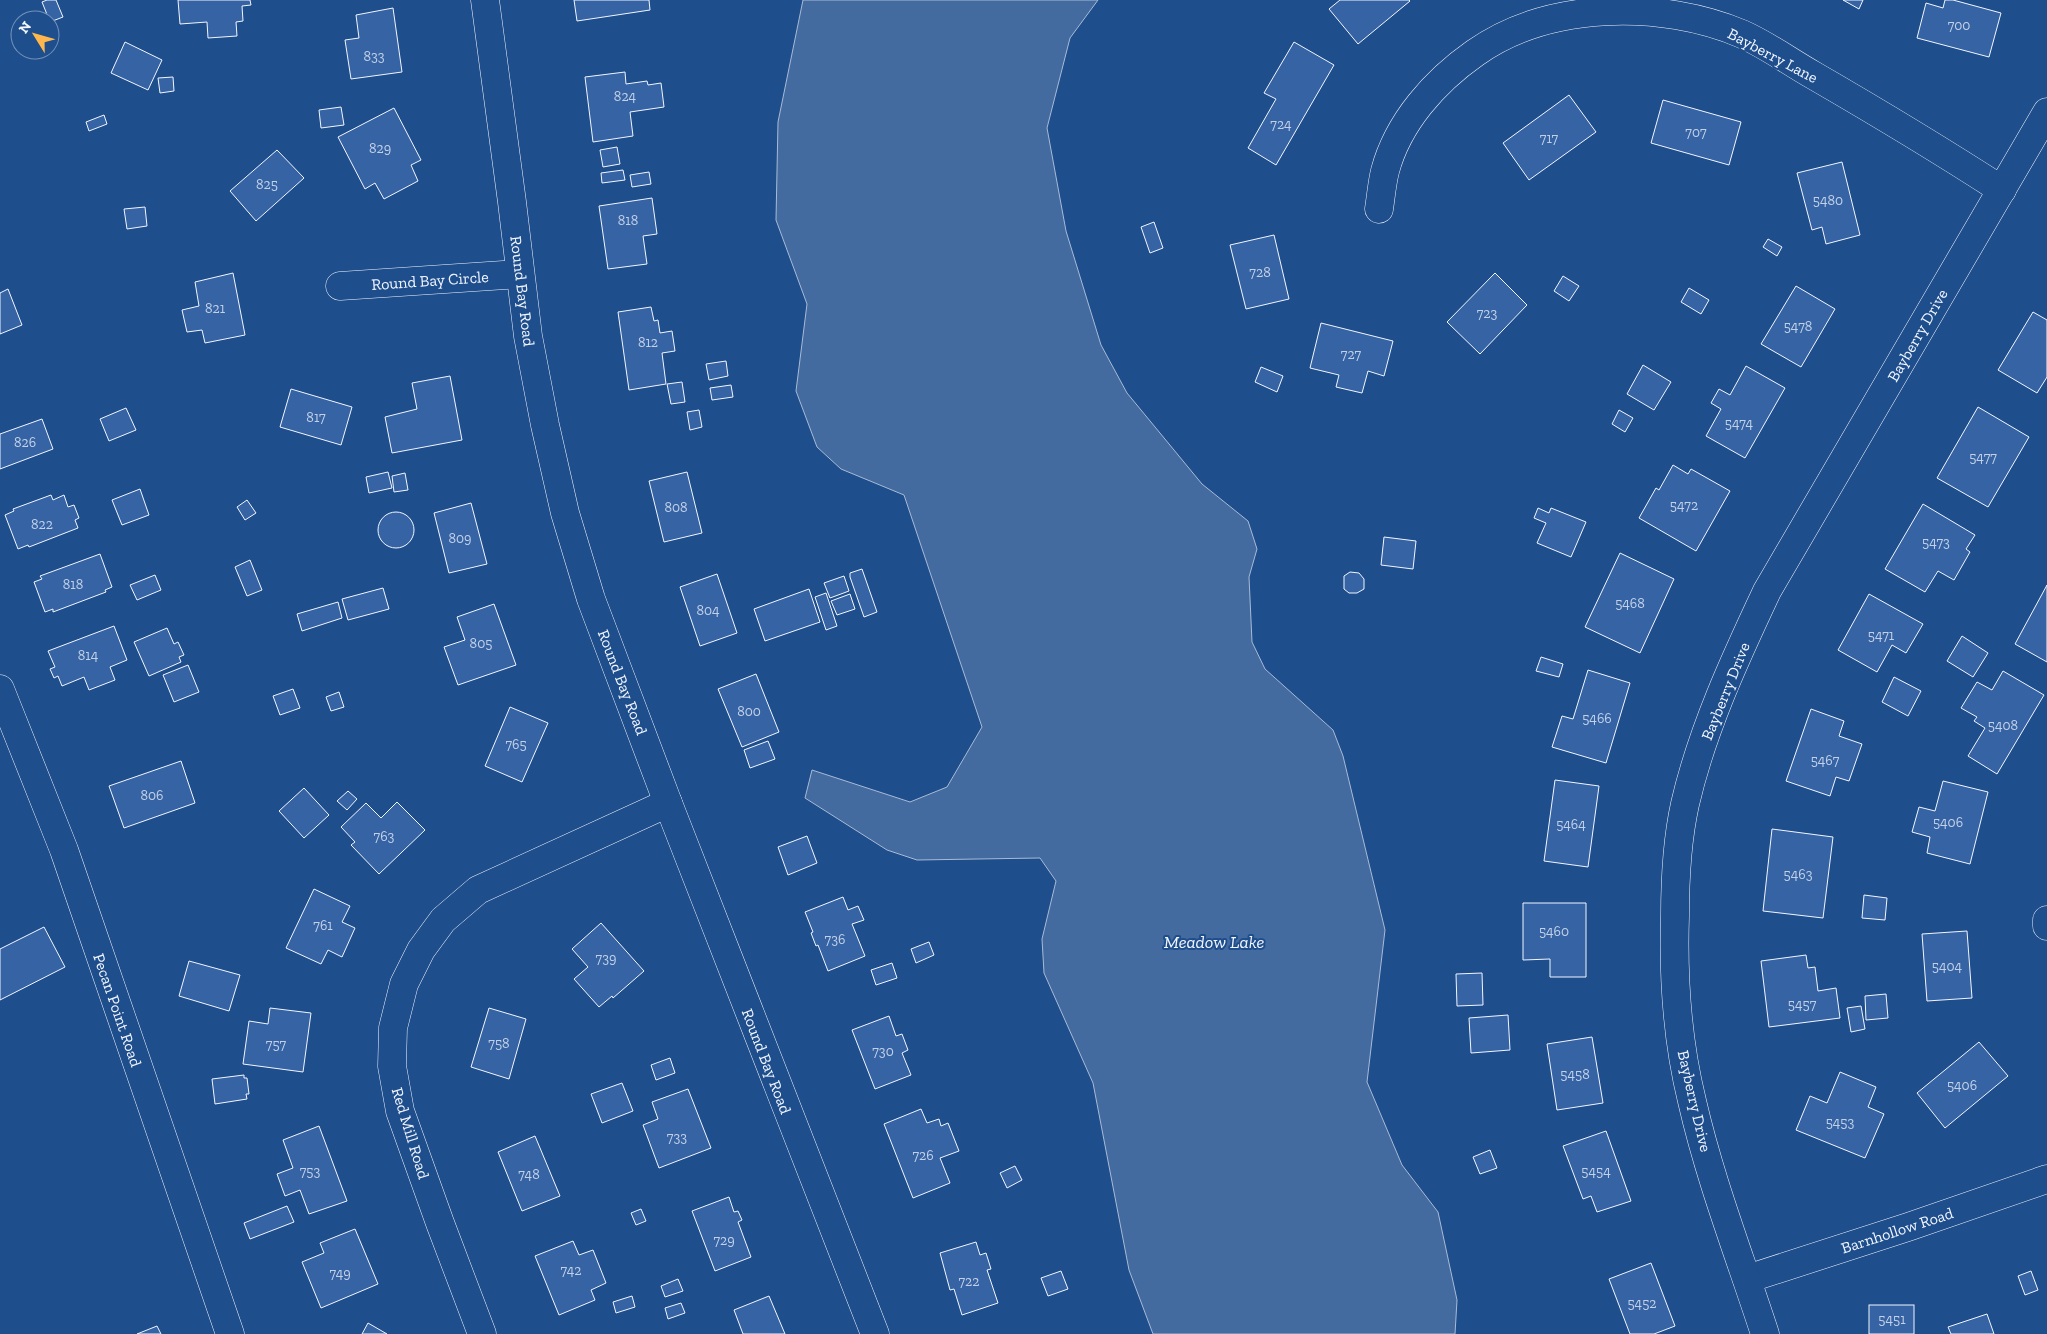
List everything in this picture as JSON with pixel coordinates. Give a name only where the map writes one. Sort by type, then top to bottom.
[{"type":"street","name":"Round Bay Road","points":[[485,0],[528,336],[544,425],[565,513],[591,599],[668,803],[875,1334]]},
{"type":"street","name":"Bayberry Lane","points":[[1379,209],[1386,170],[1401,133],[1424,98],[1454,68],[1488,44],[1518,29],[1550,18],[1593,11],[1641,10],[1697,19],[1742,34],[1893,120],[2002,190]]},
{"type":"street","name":"Bayberry Drive","points":[[1765,1334],[1702,1142],[1691,1099],[1678,1026],[1674,967],[1675,878],[1685,805],[1700,754],[1730,671],[1767,591],[2047,112]]},
{"type":"street","name":"Round Bay Circle","points":[[340,286],[519,274]]},
{"type":"street","name":"Pecan Point Road","points":[[0,689],[64,850],[230,1334]]},
{"type":"street","name":"Red Mill Road","points":[[482,1334],[400,1110],[392,1066],[392,1047],[393,1028],[404,984],[421,950],[444,920],[478,890],[668,803]]},
{"type":"street","points":[[2047,920],[2047,926]]},
{"type":"street","name":"Barnhollow Road","points":[[1747,1279],[1908,1227],[2047,1179]]},
{"type":"water","name":"Meadow Lake","points":[[803,0],[1098,0],[1070,38],[1047,128],[1066,231],[1101,345],[1127,393],[1202,484],[1248,521],[1257,549],[1249,577],[1252,642],[1265,669],[1333,730],[1343,756],[1385,930],[1367,1082],[1402,1165],[1438,1212],[1457,1300],[1455,1334],[1153,1334],[1129,1270],[1093,1083],[1044,973],[1042,939],[1056,881],[1040,858],[917,860],[887,850],[805,798],[812,770],[910,802],[947,787],[982,727],[904,495],[841,469],[817,447],[796,391],[807,304],[776,220],[778,122]]},
{"type":"building","points":[[56,0],[63,17],[60,18],[60,10],[45,10],[42,2]]},
{"type":"building","points":[[178,0],[250,0],[251,5],[242,6],[243,21],[236,22],[237,36],[208,38],[207,22],[180,24]]},
{"type":"building","points":[[574,0],[649,0],[650,10],[577,21]]},
{"type":"building","points":[[1340,0],[1410,1],[1358,44],[1329,9]]},
{"type":"building","points":[[1843,0],[1863,0],[1859,9]]},
{"type":"building","points":[[1945,0],[1953,0],[2001,13],[1989,57],[1917,38],[1926,3],[1943,8]]},
{"type":"building","points":[[393,8],[402,72],[351,79],[345,40],[359,38],[356,15]]},
{"type":"building","points":[[125,42],[162,60],[148,90],[111,73]]},
{"type":"building","points":[[1294,42],[1334,65],[1276,165],[1248,148],[1276,99],[1264,93]]},
{"type":"building","points":[[625,72],[626,84],[647,81],[648,85],[661,83],[664,107],[630,112],[633,136],[593,142],[585,77]]},
{"type":"building","points":[[173,77],[174,91],[160,93],[158,78]]},
{"type":"building","points":[[1569,95],[1596,132],[1529,180],[1503,143]]},
{"type":"building","points":[[1663,100],[1741,122],[1729,165],[1651,143]]},
{"type":"building","points":[[341,107],[344,125],[321,128],[319,110]]},
{"type":"building","points":[[394,108],[421,160],[411,165],[418,181],[384,199],[375,183],[365,189],[338,137]]},
{"type":"building","points":[[104,115],[107,124],[89,131],[86,122]]},
{"type":"building","points":[[617,147],[620,164],[603,167],[600,150]]},
{"type":"building","points":[[277,150],[304,178],[256,221],[230,191]]},
{"type":"building","points":[[1842,162],[1860,235],[1826,244],[1822,227],[1812,230],[1797,173]]},
{"type":"building","points":[[623,170],[625,180],[602,183],[601,173]]},
{"type":"building","points":[[649,172],[651,184],[632,187],[630,175]]},
{"type":"building","points":[[652,198],[657,234],[643,236],[647,264],[608,269],[599,206]]},
{"type":"building","points":[[145,207],[147,226],[127,229],[124,209]]},
{"type":"building","points":[[1154,222],[1163,248],[1150,253],[1141,227]]},
{"type":"building","points":[[1274,235],[1289,299],[1246,309],[1230,245]]},
{"type":"building","points":[[1768,239],[1782,247],[1777,256],[1763,247]]},
{"type":"building","points":[[233,273],[245,335],[205,343],[202,330],[187,332],[182,310],[199,306],[195,282]]},
{"type":"building","points":[[1495,273],[1527,305],[1480,354],[1447,322]]},
{"type":"building","points":[[1563,276],[1579,286],[1569,301],[1554,291]]},
{"type":"building","points":[[1796,286],[1835,309],[1801,367],[1761,344]]},
{"type":"building","points":[[1689,288],[1709,300],[1701,314],[1681,302]]},
{"type":"building","points":[[8,289],[22,325],[0,334],[0,293]]},
{"type":"building","points":[[651,307],[654,321],[658,320],[660,333],[672,331],[675,351],[662,353],[666,384],[629,390],[618,312]]},
{"type":"building","points":[[2033,312],[2047,320],[2047,377],[2037,393],[1998,370]]},
{"type":"building","points":[[1321,323],[1393,341],[1384,376],[1368,371],[1362,393],[1336,387],[1339,375],[1310,368]]},
{"type":"building","points":[[726,361],[728,376],[709,380],[706,364]]},
{"type":"building","points":[[1643,365],[1671,382],[1654,410],[1627,394]]},
{"type":"building","points":[[1746,366],[1785,388],[1745,458],[1706,436],[1721,409],[1711,403],[1719,389],[1730,395]]},
{"type":"building","points":[[1261,367],[1283,376],[1277,392],[1255,382]]},
{"type":"building","points":[[450,376],[462,440],[392,453],[385,417],[417,409],[412,383]]},
{"type":"building","points":[[682,382],[685,402],[671,404],[667,384]]},
{"type":"building","points":[[731,385],[733,397],[712,400],[710,388]]},
{"type":"building","points":[[291,389],[352,407],[341,445],[280,427]]},
{"type":"building","points":[[1978,407],[2029,437],[1988,507],[1937,478]]},
{"type":"building","points":[[126,408],[136,430],[109,441],[100,419]]},
{"type":"building","points":[[699,410],[702,427],[690,430],[687,412]]},
{"type":"building","points":[[1619,410],[1633,418],[1625,432],[1612,424]]},
{"type":"building","points":[[42,419],[53,449],[0,469],[0,434]]},
{"type":"building","points":[[1673,465],[1688,474],[1691,469],[1730,491],[1696,551],[1639,518],[1656,488],[1659,490]]},
{"type":"building","points":[[388,472],[392,488],[369,493],[366,477]]},
{"type":"building","points":[[687,472],[702,533],[664,542],[649,481]]},
{"type":"building","points":[[405,473],[408,490],[394,492],[392,476]]},
{"type":"building","points":[[140,489],[149,515],[122,525],[112,500]]},
{"type":"building","points":[[51,495],[53,500],[64,495],[68,507],[74,505],[79,518],[75,520],[78,528],[29,547],[28,545],[18,549],[5,515],[14,511],[13,509]]},
{"type":"building","points":[[247,500],[256,513],[245,520],[237,507]]},
{"type":"building","points":[[471,503],[487,564],[449,573],[434,513]]},
{"type":"building","points":[[1923,504],[1975,535],[1966,549],[1970,552],[1954,580],[1938,571],[1925,592],[1885,569]]},
{"type":"building","points":[[1538,508],[1549,513],[1551,508],[1586,522],[1571,557],[1537,543],[1546,523],[1534,518]]},
{"type":"building","points":[[396,512],[408,518],[414,530],[408,542],[396,548],[384,542],[378,530],[384,518]]},
{"type":"building","points":[[1384,537],[1416,541],[1413,569],[1381,565]]},
{"type":"building","points":[[1620,553],[1674,579],[1640,653],[1585,627]]},
{"type":"building","points":[[100,554],[112,587],[105,590],[106,592],[53,612],[53,609],[45,612],[34,582],[42,579],[40,576]]},
{"type":"building","points":[[250,560],[262,590],[247,596],[235,567]]},
{"type":"building","points":[[862,569],[877,612],[864,617],[850,577],[850,573]]},
{"type":"building","points":[[1350,572],[1359,573],[1364,579],[1364,589],[1357,593],[1349,593],[1344,589],[1344,576]]},
{"type":"building","points":[[717,574],[737,633],[700,646],[680,587]]},
{"type":"building","points":[[155,575],[161,590],[137,600],[130,585]]},
{"type":"building","points":[[844,576],[849,591],[830,598],[824,583]]},
{"type":"building","points":[[2047,585],[2047,662],[2015,644]]},
{"type":"building","points":[[383,588],[389,609],[348,620],[342,599]]},
{"type":"building","points":[[809,589],[820,622],[765,641],[754,609]]},
{"type":"building","points":[[826,593],[837,626],[826,630],[815,597]]},
{"type":"building","points":[[850,594],[855,609],[837,615],[831,601]]},
{"type":"building","points":[[1869,594],[1923,624],[1906,653],[1892,645],[1877,672],[1838,650]]},
{"type":"building","points":[[338,602],[342,618],[302,631],[297,614]]},
{"type":"building","points":[[494,604],[516,665],[458,685],[444,647],[465,640],[457,617]]},
{"type":"building","points":[[114,626],[127,660],[110,667],[115,680],[89,690],[84,677],[62,686],[58,676],[54,678],[50,669],[55,667],[48,651]]},
{"type":"building","points":[[167,628],[174,644],[178,642],[184,655],[179,657],[181,662],[149,676],[134,642]]},
{"type":"building","points":[[1962,636],[1988,653],[1973,677],[1947,661]]},
{"type":"building","points":[[1541,657],[1563,664],[1559,677],[1536,671]]},
{"type":"building","points":[[188,665],[199,692],[174,702],[163,675]]},
{"type":"building","points":[[1588,670],[1630,683],[1606,763],[1552,747],[1562,716],[1573,719]]},
{"type":"building","points":[[2003,671],[2044,695],[1997,774],[1968,756],[1985,728],[1974,721],[1977,717],[1961,708],[1977,682],[1992,690]]},
{"type":"building","points":[[756,674],[779,732],[742,747],[718,689]]},
{"type":"building","points":[[1894,677],[1921,691],[1908,716],[1882,702]]},
{"type":"building","points":[[293,689],[300,708],[280,715],[273,696]]},
{"type":"building","points":[[339,692],[344,707],[331,711],[326,697]]},
{"type":"building","points":[[510,707],[548,723],[522,782],[485,766]]},
{"type":"building","points":[[1811,709],[1844,721],[1839,736],[1862,744],[1849,781],[1836,777],[1830,796],[1786,781]]},
{"type":"building","points":[[768,741],[775,759],[750,768],[744,750]]},
{"type":"building","points":[[181,761],[195,803],[124,828],[109,786]]},
{"type":"building","points":[[1555,780],[1599,786],[1588,867],[1544,861]]},
{"type":"building","points":[[1943,781],[1988,792],[1970,864],[1927,853],[1930,837],[1912,832],[1919,807],[1935,811]]},
{"type":"building","points":[[304,788],[329,815],[304,838],[279,811]]},
{"type":"building","points":[[348,791],[357,799],[347,810],[337,801]]},
{"type":"building","points":[[397,802],[425,830],[379,874],[351,845],[355,842],[341,827],[366,803],[381,818]]},
{"type":"building","points":[[1772,829],[1833,837],[1823,918],[1763,911]]},
{"type":"building","points":[[807,836],[817,863],[788,875],[778,847]]},
{"type":"building","points":[[314,889],[350,906],[342,922],[355,928],[342,957],[328,950],[321,964],[286,948]]},
{"type":"building","points":[[1864,895],[1887,898],[1885,920],[1862,918]]},
{"type":"building","points":[[843,897],[848,910],[858,906],[864,920],[852,924],[865,956],[828,971],[818,945],[816,946],[805,912]]},
{"type":"building","points":[[1523,903],[1586,903],[1586,977],[1550,977],[1550,959],[1523,960]]},
{"type":"building","points":[[601,923],[644,971],[613,998],[612,996],[599,1007],[574,979],[588,967],[572,949]]},
{"type":"building","points":[[44,927],[65,967],[0,1000],[0,949]]},
{"type":"building","points":[[1967,931],[1972,998],[1927,1001],[1922,934]]},
{"type":"building","points":[[929,942],[934,955],[916,963],[911,949]]},
{"type":"building","points":[[1806,955],[1808,968],[1815,967],[1818,991],[1836,988],[1840,1018],[1769,1027],[1761,961]]},
{"type":"building","points":[[189,961],[240,975],[229,1011],[179,996]]},
{"type":"building","points":[[892,963],[897,978],[876,985],[871,970]]},
{"type":"building","points":[[1482,973],[1483,1005],[1457,1006],[1456,974]]},
{"type":"building","points":[[1886,994],[1888,1018],[1866,1020],[1865,996]]},
{"type":"building","points":[[1861,1006],[1865,1029],[1851,1032],[1847,1008]]},
{"type":"building","points":[[270,1008],[311,1013],[303,1072],[243,1064],[249,1021],[268,1024]]},
{"type":"building","points":[[489,1008],[526,1019],[509,1079],[471,1067]]},
{"type":"building","points":[[1508,1015],[1510,1050],[1471,1053],[1469,1018]]},
{"type":"building","points":[[889,1016],[896,1036],[902,1034],[908,1050],[902,1053],[911,1075],[875,1089],[852,1030]]},
{"type":"building","points":[[1592,1037],[1603,1103],[1557,1110],[1547,1044]]},
{"type":"building","points":[[1979,1042],[2008,1076],[1945,1128],[1917,1093]]},
{"type":"building","points":[[670,1058],[675,1073],[656,1080],[651,1065]]},
{"type":"building","points":[[1840,1072],[1876,1087],[1868,1107],[1884,1114],[1865,1158],[1796,1130],[1810,1096],[1827,1103]]},
{"type":"building","points":[[244,1075],[244,1078],[247,1078],[249,1094],[246,1094],[247,1099],[215,1104],[212,1079]]},
{"type":"building","points":[[622,1083],[633,1111],[602,1123],[591,1094]]},
{"type":"building","points":[[688,1089],[711,1148],[659,1168],[643,1125],[658,1119],[652,1102]]},
{"type":"building","points":[[921,1109],[927,1123],[939,1119],[941,1126],[948,1123],[959,1151],[940,1158],[950,1183],[913,1198],[884,1124]]},
{"type":"building","points":[[319,1126],[347,1201],[309,1214],[300,1190],[285,1196],[277,1174],[293,1168],[283,1140]]},
{"type":"building","points":[[1606,1131],[1631,1201],[1597,1212],[1591,1196],[1583,1199],[1563,1146]]},
{"type":"building","points":[[535,1136],[560,1196],[522,1211],[498,1152]]},
{"type":"building","points":[[1490,1150],[1497,1168],[1480,1174],[1473,1157]]},
{"type":"building","points":[[1015,1166],[1022,1180],[1007,1188],[1000,1173]]},
{"type":"building","points":[[729,1197],[734,1212],[738,1211],[742,1220],[738,1222],[751,1257],[715,1271],[692,1211]]},
{"type":"building","points":[[287,1206],[294,1222],[250,1239],[244,1223]]},
{"type":"building","points":[[641,1209],[646,1221],[636,1225],[631,1213]]},
{"type":"building","points":[[355,1229],[378,1284],[321,1308],[302,1262],[324,1253],[320,1243]]},
{"type":"building","points":[[573,1241],[579,1255],[593,1250],[606,1283],[591,1290],[595,1300],[559,1315],[535,1256]]},
{"type":"building","points":[[976,1242],[980,1255],[986,1253],[991,1269],[987,1270],[998,1303],[962,1315],[954,1289],[950,1290],[940,1253]]},
{"type":"building","points":[[1651,1263],[1675,1326],[1654,1334],[1630,1334],[1609,1279]]},
{"type":"building","points":[[1061,1271],[1068,1289],[1048,1296],[1041,1278]]},
{"type":"building","points":[[2031,1271],[2038,1290],[2025,1295],[2018,1276]]},
{"type":"building","points":[[678,1279],[683,1291],[665,1297],[661,1286]]},
{"type":"building","points":[[632,1296],[635,1307],[616,1313],[613,1302]]},
{"type":"building","points":[[769,1296],[785,1334],[743,1334],[734,1310]]},
{"type":"building","points":[[681,1303],[685,1313],[668,1319],[665,1308]]},
{"type":"building","points":[[1869,1305],[1914,1305],[1914,1334],[1869,1334]]},
{"type":"building","points":[[1987,1314],[1994,1334],[1951,1334],[1948,1327]]},
{"type":"building","points":[[368,1323],[387,1334],[362,1334]]},
{"type":"building","points":[[157,1326],[161,1334],[137,1334]]}]
